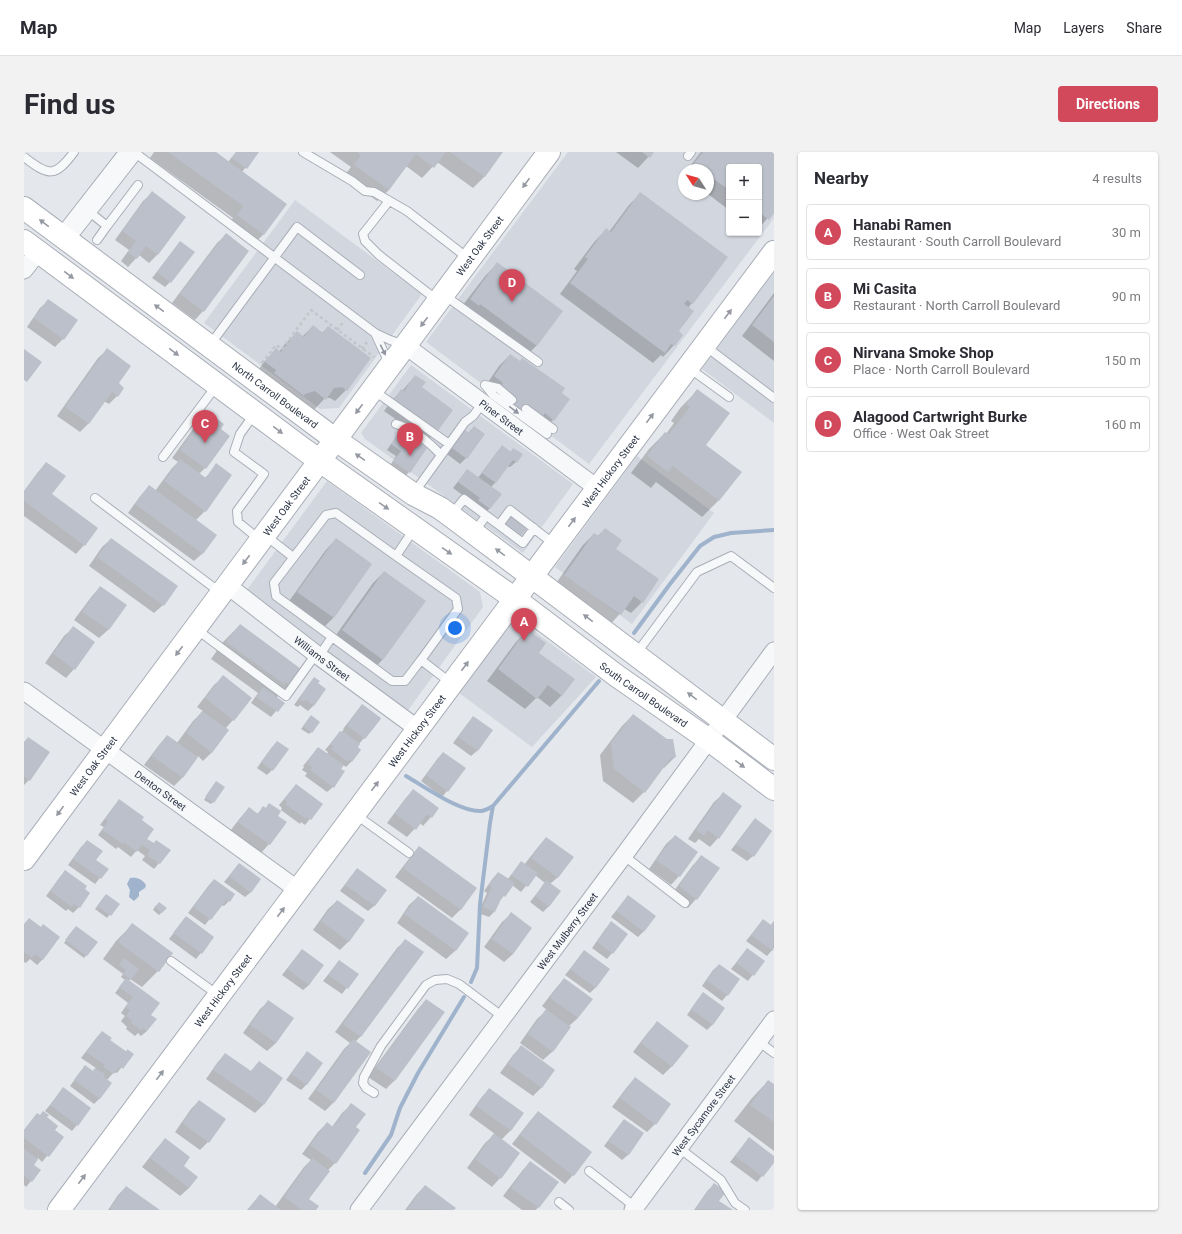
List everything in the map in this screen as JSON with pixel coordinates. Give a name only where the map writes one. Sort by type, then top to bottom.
[{"type":"main road","name":"West Oak Street","points":[[24,859],[549,152]]},
{"type":"main road","name":"North Carroll Boulevard","points":[[24,208],[336,440],[413,494],[440,508],[531,576]]},
{"type":"main road","points":[[24,232],[53,244],[64,238]]},
{"type":"main road","points":[[31,246],[320,461],[515,599]]},
{"type":"main road","name":"West Hickory Street","points":[[59,1210],[774,252]]},
{"type":"main road","points":[[531,576],[774,759]]},
{"type":"main road","name":"South Carroll Boulevard","points":[[515,599],[617,676],[709,740],[774,789]]},
{"type":"street","points":[[64,238],[132,152]]},
{"type":"street","points":[[24,270],[31,246]]},
{"type":"street","name":"Piner Street","points":[[406,346],[597,488]]},
{"type":"street","name":"Williams Street","points":[[224,590],[317,655],[418,729]]},
{"type":"street","name":"West Mulberry Street","points":[[364,1208],[503,1017],[774,651]]},
{"type":"street","name":"Denton Street","points":[[24,691],[298,890]]},
{"type":"street","name":"West Sycamore Street","points":[[634,1209],[774,1020]]},
{"type":"lane","points":[[24,157],[39,169],[54,171],[61,168],[74,152]]},
{"type":"lane","points":[[132,152],[376,333],[406,346]]},
{"type":"lane","points":[[302,152],[352,181],[365,191],[374,192],[407,211],[469,260]]},
{"type":"lane","points":[[97,240],[138,185]]},
{"type":"lane","points":[[389,201],[363,234],[365,241],[378,255],[538,362]]},
{"type":"lane","points":[[87,210],[108,226]]},
{"type":"lane","points":[[210,346],[297,227],[360,275]]},
{"type":"lane","points":[[376,333],[391,366]]},
{"type":"lane","points":[[704,346],[774,398]]},
{"type":"lane","points":[[688,367],[729,397]]},
{"type":"lane","points":[[163,457],[218,385]]},
{"type":"lane","points":[[512,400],[498,388],[485,385],[494,395],[550,432],[526,409]]},
{"type":"lane","points":[[373,390],[449,444]]},
{"type":"lane","points":[[413,494],[464,422],[473,416],[483,403]]},
{"type":"lane","points":[[255,413],[240,434],[234,452],[264,474],[237,511],[238,522],[293,557]]},
{"type":"lane","points":[[396,424],[407,427],[433,446],[441,455]]},
{"type":"lane","points":[[95,498],[224,590]]},
{"type":"lane","points":[[451,516],[464,499],[523,543],[534,528]]},
{"type":"lane","points":[[498,525],[510,510],[555,544]]},
{"type":"lane","points":[[336,513],[396,556],[456,598],[458,609],[405,681],[392,681],[276,596],[274,583],[326,515],[336,513]]},
{"type":"lane","points":[[474,533],[486,516]]},
{"type":"lane","points":[[396,556],[415,528]]},
{"type":"lane","points":[[636,654],[697,572],[730,556],[774,588]]},
{"type":"lane","points":[[196,628],[286,696],[332,637]]},
{"type":"lane","points":[[421,660],[452,683]]},
{"type":"lane","points":[[355,813],[409,853]]},
{"type":"lane","points":[[623,855],[685,903]]},
{"type":"lane","points":[[170,961],[219,995]]},
{"type":"lane","points":[[374,1093],[366,1088],[363,1083],[364,1077],[381,1046],[426,985],[435,980],[447,979],[459,984],[503,1017]]},
{"type":"lane","points":[[758,1041],[774,1053]]},
{"type":"lane","points":[[679,1148],[721,1180],[734,1203],[745,1210]]},
{"type":"lane","points":[[589,1171],[634,1209]]},
{"type":"lane","points":[[559,1202],[570,1210]]},
{"type":"path","points":[[258,368],[276,345],[282,349],[311,310],[370,355]]},
{"type":"path","points":[[362,349],[366,343]]},
{"type":"shaded area","points":[[568,152],[774,152],[774,218],[762,234],[762,164],[726,164],[726,236],[760,236],[589,464],[426,342]]},
{"type":"shaded area","points":[[295,200],[422,294],[339,408],[320,409],[204,323]]},
{"type":"shaded area","points":[[774,272],[774,423],[702,369]]},
{"type":"shaded area","points":[[411,365],[573,484],[523,553],[365,439],[361,433]]},
{"type":"shaded area","points":[[637,456],[714,513],[632,624],[555,567]]},
{"type":"shaded area","points":[[327,481],[480,592],[483,607],[406,713],[246,591]]},
{"type":"shaded area","points":[[515,617],[596,677],[532,747],[459,693]]},
{"type":"water","points":[[130,878],[139,879],[146,885],[145,888],[139,892],[139,896],[134,901],[129,897],[130,890],[127,884]]},
{"type":"building","points":[[168,152],[216,152],[287,204],[264,235],[237,215],[243,206]]},
{"type":"building","points":[[236,152],[259,152],[247,169],[232,158]]},
{"type":"building","points":[[356,152],[446,152],[434,168],[416,154],[389,190],[354,165],[361,155]]},
{"type":"building","points":[[450,152],[503,152],[485,177]]},
{"type":"building","points":[[642,152],[654,152],[650,158]]},
{"type":"building","points":[[703,152],[774,152],[774,213],[769,220],[762,214],[762,164],[726,164],[726,188],[714,179],[714,164],[693,164]]},
{"type":"building","points":[[152,191],[186,217],[158,255],[146,246],[137,259],[128,252],[136,241],[122,231]]},
{"type":"building","points":[[640,192],[728,257],[693,304],[687,300],[684,304],[694,311],[679,331],[683,335],[675,346],[671,344],[665,353],[570,283],[588,259],[585,257],[606,228],[611,232]]},
{"type":"building","points":[[226,233],[249,251],[204,312],[180,294]]},
{"type":"building","points":[[180,241],[195,252],[171,283],[157,272]]},
{"type":"building","points":[[497,262],[563,311],[537,346],[480,304],[479,306],[470,299]]},
{"type":"building","points":[[774,296],[774,342],[752,325]]},
{"type":"building","points":[[48,299],[78,320],[64,340],[34,318]]},
{"type":"building","points":[[313,325],[323,333],[328,326],[371,358],[347,391],[342,387],[334,388],[326,400],[315,391],[305,394],[304,396],[274,373],[276,370],[265,362],[276,348],[281,352],[297,331],[304,337]]},
{"type":"building","points":[[107,348],[131,366],[119,383],[124,388],[118,397],[112,392],[89,424],[65,407]]},
{"type":"building","points":[[24,349],[42,362],[27,382],[24,380]]},
{"type":"building","points":[[510,354],[520,361],[522,358],[565,388],[562,393],[570,399],[554,421],[545,413],[543,416],[528,405],[522,413],[509,404],[515,396],[501,386],[503,383],[494,376]]},
{"type":"building","points":[[415,375],[426,382],[422,387],[453,410],[437,432],[392,402],[401,389],[404,391]]},
{"type":"building","points":[[697,389],[730,413],[706,445],[742,472],[719,501],[673,466],[668,472],[647,456],[665,432],[669,434],[690,407],[686,404]]},
{"type":"building","points":[[207,412],[224,424],[221,429],[230,436],[206,469],[180,450]]},
{"type":"building","points":[[474,426],[485,434],[467,459],[452,448],[465,430],[469,433]]},
{"type":"building","points":[[401,430],[427,448],[410,473],[393,461],[401,451],[391,444]]},
{"type":"building","points":[[502,445],[511,452],[513,448],[523,454],[517,463],[513,460],[496,483],[482,473]]},
{"type":"building","points":[[180,459],[206,478],[216,463],[232,475],[206,512],[164,481]]},
{"type":"building","points":[[46,462],[66,476],[52,494],[98,528],[85,546],[24,501],[24,492]]},
{"type":"building","points":[[467,469],[502,494],[490,509],[478,500],[480,498],[458,482]]},
{"type":"building","points":[[149,485],[217,535],[203,554],[135,504]]},
{"type":"building","points":[[510,514],[528,527],[520,537],[503,524]]},
{"type":"building","points":[[605,528],[622,540],[616,549],[659,579],[643,603],[634,596],[621,615],[564,575],[594,533],[599,536]]},
{"type":"building","points":[[111,538],[178,586],[164,606],[97,557]]},
{"type":"building","points":[[336,538],[372,564],[334,618],[297,592]]},
{"type":"building","points":[[384,571],[426,601],[383,660],[342,630]]},
{"type":"building","points":[[100,586],[127,605],[109,630],[82,612]]},
{"type":"building","points":[[240,624],[301,669],[290,685],[285,682],[284,684],[226,642]]},
{"type":"building","points":[[73,626],[95,642],[75,670],[53,654]]},
{"type":"building","points":[[527,629],[546,643],[539,653],[575,679],[562,696],[548,685],[537,699],[498,669]]},
{"type":"building","points":[[223,675],[252,698],[234,721],[205,698]]},
{"type":"building","points":[[314,677],[320,681],[318,683],[326,689],[314,706],[306,700],[304,702],[299,699]]},
{"type":"building","points":[[263,687],[285,703],[278,712],[256,697]]},
{"type":"building","points":[[362,704],[381,718],[365,739],[347,726]]},
{"type":"building","points":[[202,711],[229,730],[212,753],[186,733]]},
{"type":"building","points":[[633,714],[667,739],[673,739],[676,757],[670,759],[645,793],[614,769],[611,743]]},
{"type":"building","points":[[311,715],[320,722],[312,733],[303,726]]},
{"type":"building","points":[[473,716],[493,730],[478,751],[458,737]]},
{"type":"building","points":[[340,731],[343,733],[344,732],[360,744],[358,747],[361,750],[352,762],[349,760],[348,762],[331,749],[333,746],[330,744]]},
{"type":"building","points":[[167,735],[198,757],[183,778],[152,756]]},
{"type":"building","points":[[28,737],[50,752],[30,781],[24,777],[24,743]]},
{"type":"building","points":[[277,741],[289,749],[273,771],[261,762]]},
{"type":"building","points":[[318,747],[344,765],[341,769],[345,771],[334,788],[310,770],[312,767],[307,764],[309,761],[308,760]]},
{"type":"building","points":[[443,752],[466,768],[448,792],[426,775]]},
{"type":"building","points":[[216,781],[225,787],[214,803],[205,797]]},
{"type":"building","points":[[296,784],[323,804],[311,820],[307,817],[306,819],[285,804],[287,802],[284,799]]},
{"type":"building","points":[[413,789],[439,808],[432,818],[427,814],[416,830],[395,814]]},
{"type":"building","points":[[723,792],[742,806],[719,839],[707,830],[704,836],[696,830]]},
{"type":"building","points":[[119,799],[144,817],[142,820],[154,829],[147,839],[154,843],[156,840],[171,850],[160,864],[147,855],[150,850],[142,845],[137,852],[124,842],[123,844],[102,830],[108,821],[105,819]]},
{"type":"building","points":[[269,803],[281,811],[278,816],[287,822],[270,845],[238,822],[249,807],[258,814],[263,806],[266,808]]},
{"type":"building","points":[[755,818],[772,831],[754,857],[736,844]]},
{"type":"building","points":[[675,835],[698,852],[680,877],[656,860]]},
{"type":"building","points":[[546,837],[574,857],[558,878],[531,858]]},
{"type":"building","points":[[87,840],[103,851],[96,860],[109,869],[101,879],[73,859]]},
{"type":"building","points":[[419,846],[477,888],[461,910],[403,868]]},
{"type":"building","points":[[701,855],[720,868],[697,900],[679,886]]},
{"type":"building","points":[[521,861],[538,873],[528,887],[511,875]]},
{"type":"building","points":[[239,863],[261,879],[251,893],[229,876]]},
{"type":"building","points":[[357,868],[387,890],[375,906],[345,885]]},
{"type":"building","points":[[65,870],[87,886],[85,889],[90,893],[80,908],[74,904],[72,907],[50,891]]},
{"type":"building","points":[[498,872],[515,883],[505,897],[503,895],[495,912],[483,907],[492,887],[489,885]]},
{"type":"building","points":[[214,879],[235,894],[230,902],[227,899],[211,920],[193,907]]},
{"type":"building","points":[[546,880],[561,891],[549,907],[535,896]]},
{"type":"building","points":[[106,894],[120,904],[111,916],[97,906]]},
{"type":"building","points":[[628,895],[656,916],[644,932],[616,911]]},
{"type":"building","points":[[418,896],[469,933],[456,951],[404,914]]},
{"type":"building","points":[[337,900],[365,920],[349,942],[321,921]]},
{"type":"building","points":[[159,902],[167,908],[162,913],[155,907]]},
{"type":"building","points":[[511,912],[532,928],[513,954],[492,939]]},
{"type":"building","points":[[186,916],[214,937],[202,954],[173,933]]},
{"type":"building","points":[[29,918],[41,927],[43,924],[60,937],[43,960],[35,954],[32,958],[24,952],[24,925]]},
{"type":"building","points":[[763,919],[771,925],[774,922],[773,951],[751,935]]},
{"type":"building","points":[[611,921],[628,934],[613,954],[597,942]]},
{"type":"building","points":[[132,923],[173,953],[159,972],[118,942]]},
{"type":"building","points":[[76,926],[98,942],[87,956],[65,940]]},
{"type":"building","points":[[405,939],[424,952],[361,1037],[343,1024]]},
{"type":"building","points":[[747,948],[765,961],[754,976],[736,963]]},
{"type":"building","points":[[302,949],[324,965],[309,985],[287,969]]},
{"type":"building","points":[[584,950],[610,969],[596,988],[570,969]]},
{"type":"building","points":[[124,958],[139,969],[131,980],[123,974],[126,970],[119,965]]},
{"type":"building","points":[[339,960],[359,974],[348,989],[328,975]]},
{"type":"building","points":[[719,964],[740,979],[728,996],[706,980]]},
{"type":"building","points":[[126,978],[160,1003],[151,1015],[157,1019],[147,1031],[143,1028],[142,1031],[131,1023],[132,1021],[126,1016],[130,1010],[125,1007],[133,997],[119,987]]},
{"type":"building","points":[[564,978],[593,999],[578,1018],[550,998]]},
{"type":"building","points":[[703,992],[725,1008],[713,1025],[691,1009]]},
{"type":"building","points":[[426,999],[445,1012],[395,1081],[376,1068]]},
{"type":"building","points":[[268,1000],[294,1018],[276,1043],[250,1025]]},
{"type":"building","points":[[546,1009],[571,1027],[553,1052],[528,1034]]},
{"type":"building","points":[[657,1021],[689,1046],[672,1067],[641,1043]]},
{"type":"building","points":[[102,1031],[112,1038],[110,1040],[127,1052],[127,1049],[134,1054],[123,1069],[120,1066],[114,1074],[103,1067],[105,1065],[86,1052]]},
{"type":"building","points":[[353,1039],[371,1052],[334,1103],[316,1090]]},
{"type":"building","points":[[521,1045],[555,1070],[542,1088],[508,1064]]},
{"type":"building","points":[[307,1051],[323,1063],[307,1085],[291,1074]]},
{"type":"building","points":[[225,1053],[251,1071],[259,1061],[283,1078],[264,1105],[213,1070]]},
{"type":"building","points":[[85,1065],[93,1071],[95,1068],[105,1074],[104,1077],[112,1083],[100,1099],[74,1080]]},
{"type":"building","points":[[635,1077],[671,1104],[656,1125],[620,1098]]},
{"type":"building","points":[[768,1080],[774,1084],[774,1122],[750,1105]]},
{"type":"building","points":[[63,1087],[91,1108],[78,1126],[50,1105]]},
{"type":"building","points":[[489,1088],[524,1113],[511,1131],[476,1106]]},
{"type":"building","points":[[199,1100],[226,1119],[209,1143],[182,1123]]},
{"type":"building","points":[[351,1103],[366,1114],[356,1127],[360,1130],[336,1164],[310,1145],[327,1122],[333,1127]]},
{"type":"building","points":[[43,1111],[49,1115],[47,1117],[58,1126],[55,1130],[64,1137],[49,1157],[24,1138],[24,1130],[37,1113],[40,1115]]},
{"type":"building","points":[[538,1111],[592,1152],[574,1176],[520,1135]]},
{"type":"building","points":[[624,1119],[644,1133],[629,1155],[608,1141]]},
{"type":"building","points":[[494,1133],[520,1153],[501,1179],[475,1159]]},
{"type":"building","points":[[749,1137],[774,1156],[774,1163],[763,1177],[735,1156]]},
{"type":"building","points":[[165,1138],[190,1157],[184,1166],[198,1177],[189,1188],[150,1158]]},
{"type":"building","points":[[24,1149],[38,1159],[34,1165],[41,1170],[32,1182],[24,1176]]},
{"type":"building","points":[[312,1158],[330,1171],[309,1199],[319,1206],[316,1210],[302,1210],[284,1197]]},
{"type":"building","points":[[530,1161],[559,1182],[539,1208],[511,1188]]},
{"type":"building","points":[[714,1183],[726,1192],[719,1201],[733,1210],[695,1209]]},
{"type":"building","points":[[425,1185],[456,1208],[454,1210],[407,1209]]},
{"type":"building","points":[[126,1186],[160,1210],[112,1210],[110,1208]]},
{"type":"building","points":[[260,1194],[281,1210],[248,1210]]},
{"type":"waterway","points":[[634,633],[700,546],[714,537],[731,533],[774,530]]},
{"type":"waterway","points":[[406,776],[443,798],[464,808],[473,811],[482,811],[489,808],[493,806],[599,681]]},
{"type":"waterway","points":[[471,982],[477,968],[480,904],[493,806]]},
{"type":"waterway","points":[[365,1173],[391,1135],[400,1108],[418,1073],[464,997]]},
{"type":"place","name":"Alagood Cartwright Burke","points":[[512,302]]},
{"type":"place","name":"Nirvana Smoke Shop","points":[[205,443]]},
{"type":"place","name":"Mi Casita","points":[[410,456]]},
{"type":"place","name":"Hanabi Ramen","points":[[524,641]]}]
